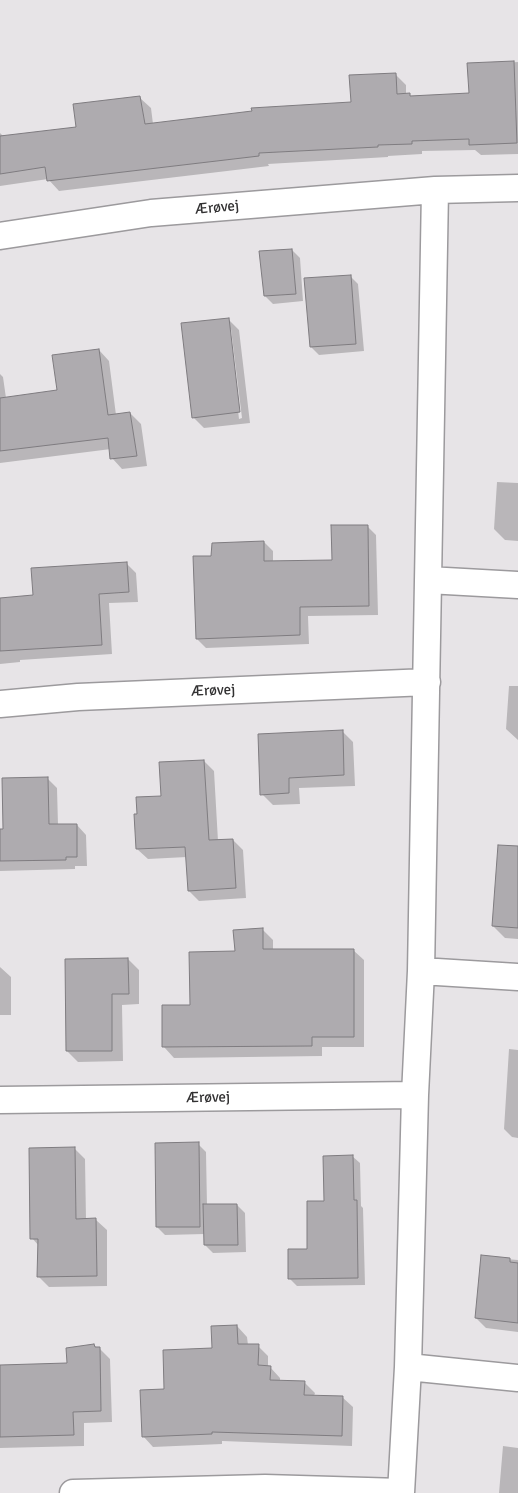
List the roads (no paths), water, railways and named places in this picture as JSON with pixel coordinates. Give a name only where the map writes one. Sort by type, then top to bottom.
[{"type":"street","name":"Ærøvej","points":[[0,236],[151,213],[435,190],[518,188]]},
{"type":"street","points":[[73,1493],[265,1488],[401,1493],[408,1367],[421,971],[435,190]]},
{"type":"street","points":[[428,580],[518,585]]},
{"type":"street","name":"Ærøvej","points":[[0,704],[78,697],[427,682]]},
{"type":"street","points":[[421,971],[518,977]]},
{"type":"street","name":"Ærøvej","points":[[0,1100],[416,1095]]},
{"type":"street","points":[[408,1367],[518,1378]]}]
